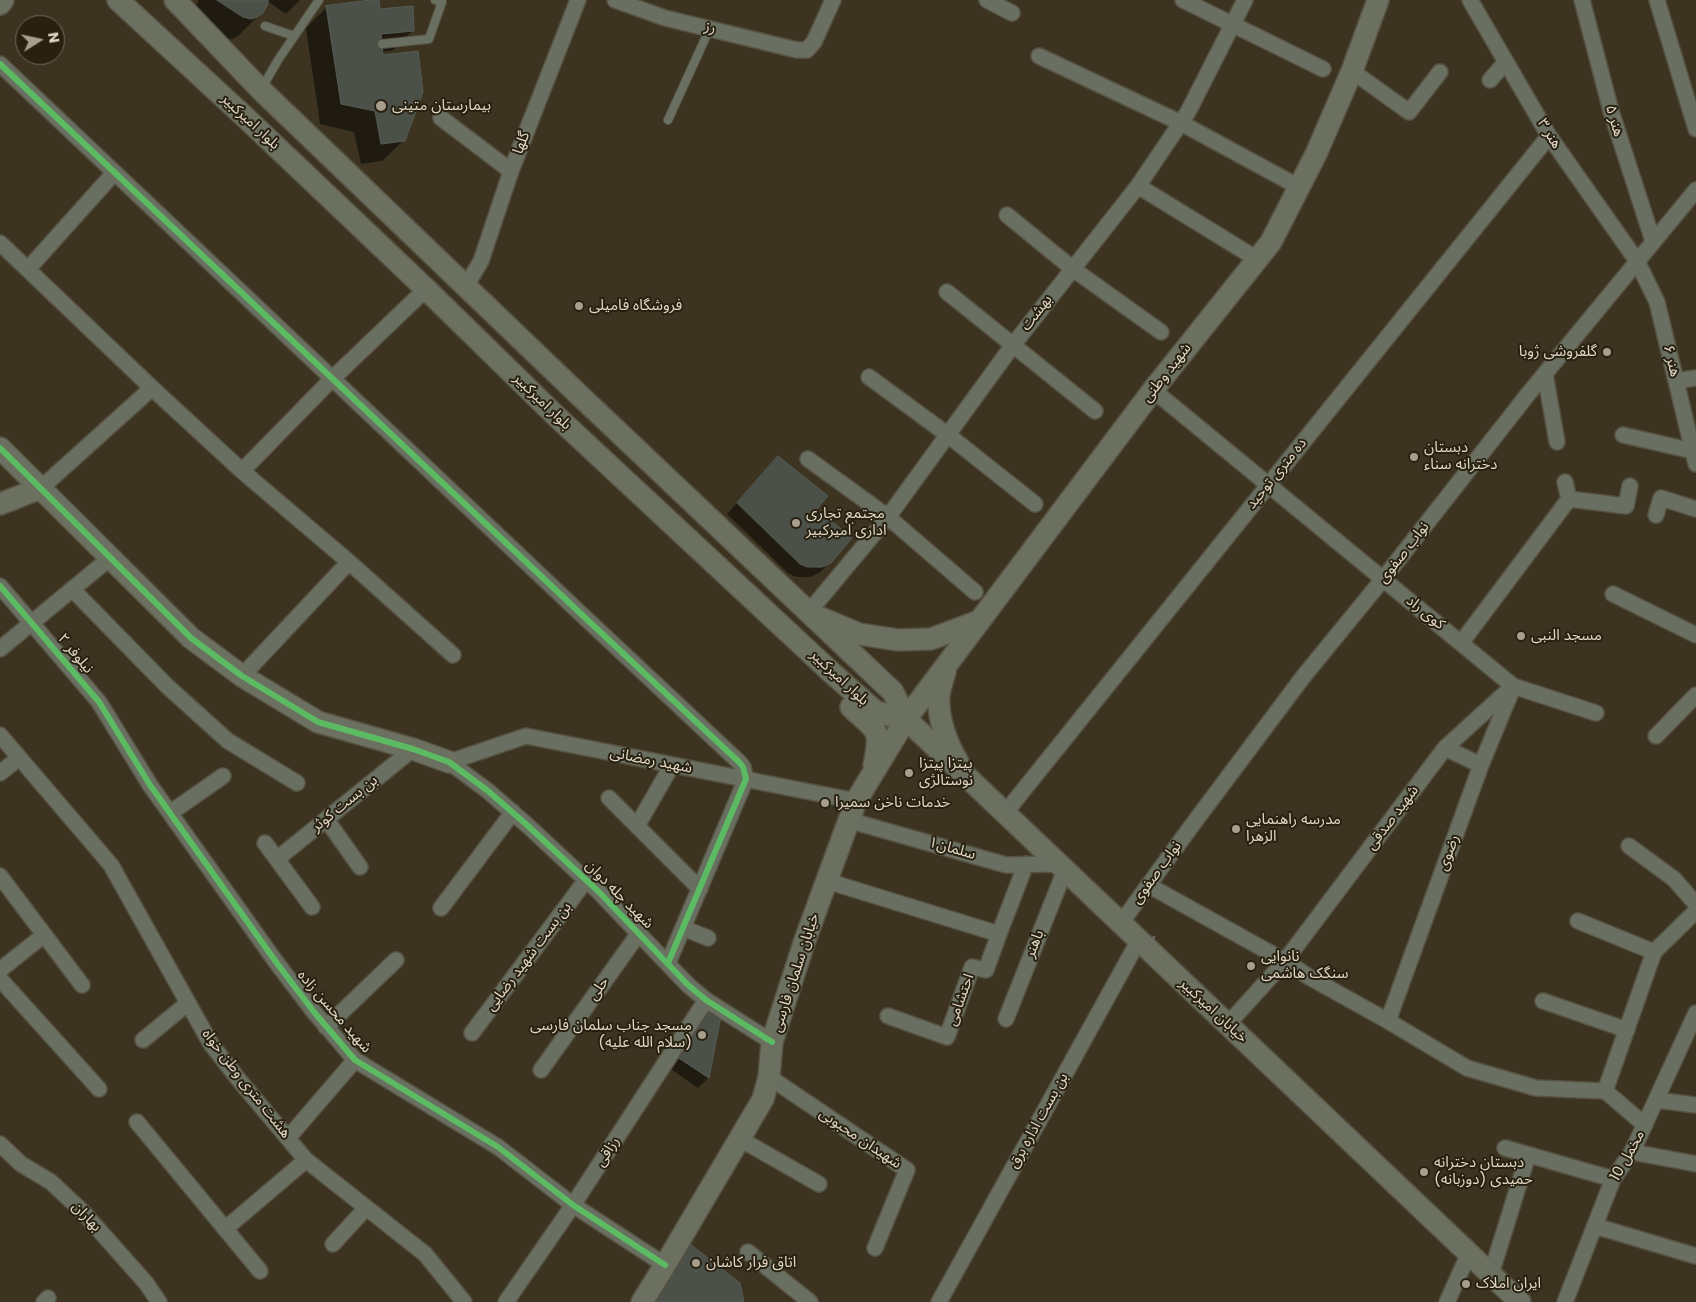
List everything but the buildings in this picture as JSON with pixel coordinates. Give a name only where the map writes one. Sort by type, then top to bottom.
[{"type":"main road","points":[[0,4],[3,0]]},
{"type":"main road","name":"بلوار امیرکبیر","points":[[118,0],[246,118],[555,415],[832,673],[876,712],[906,719]]},
{"type":"main road","name":"بلوار امیرکبیر","points":[[175,0],[261,90],[893,692],[906,719]]},
{"type":"main road","name":"شهید وطنی","points":[[906,719],[1153,390],[1271,242],[1316,154],[1352,71],[1378,0]]},
{"type":"main road","points":[[555,415],[576,392]]},
{"type":"main road","points":[[0,448],[191,638],[242,676],[318,722],[414,749],[449,762]]},
{"type":"main road","points":[[0,504],[40,488]]},
{"type":"main road","points":[[808,613],[859,634],[898,640],[931,639],[979,621]]},
{"type":"main road","points":[[948,663],[939,695],[941,722],[954,756],[968,777]]},
{"type":"main road","points":[[832,673],[840,696],[877,731],[879,743],[872,775]]},
{"type":"main road","name":"خیابان امیرکبیر","points":[[906,719],[1520,1302]]},
{"type":"main road","name":"خیابان سلمان فارسی","points":[[642,1302],[763,1099],[769,1077],[772,1042],[805,940],[852,810],[906,719]]},
{"type":"street","name":"گلها","points":[[466,286],[480,261],[511,171],[578,0]]},
{"type":"street","name":"رز","points":[[614,0],[665,18],[797,50],[807,50],[814,42],[833,0]]},
{"type":"street","points":[[987,0],[1012,13]]},
{"type":"street","points":[[1183,0],[1323,69]]},
{"type":"street","name":"بهشت","points":[[808,613],[888,517],[1013,345],[1138,186],[1180,124],[1245,0]]},
{"type":"street","name":"هنر ۳","points":[[1470,0],[1549,136],[1637,261]]},
{"type":"street","name":"هنر ۵","points":[[1582,0],[1611,112],[1653,241]]},
{"type":"street","points":[[1657,0],[1696,129]]},
{"type":"street","points":[[1039,56],[1180,124],[1299,187]]},
{"type":"street","points":[[1490,80],[1506,62]]},
{"type":"street","points":[[0,64],[743,767],[746,780],[668,963]]},
{"type":"street","points":[[1352,71],[1410,112],[1440,72]]},
{"type":"street","points":[[441,118],[511,171]]},
{"type":"street","name":"ده متری توحید","points":[[1005,813],[1549,136]]},
{"type":"street","points":[[28,269],[114,173]]},
{"type":"street","points":[[1138,186],[1257,259]]},
{"type":"street","name":"نواب صفوی","points":[[1121,923],[1303,677],[1545,374],[1696,190]]},
{"type":"street","points":[[1007,214],[1073,269],[1161,332]]},
{"type":"street","points":[[0,243],[242,471],[349,562],[453,655]]},
{"type":"street","name":"هنر ۶","points":[[1637,261],[1656,302],[1694,457]]},
{"type":"street","points":[[242,471],[333,378],[426,289]]},
{"type":"street","points":[[947,292],[1095,411]]},
{"type":"street","points":[[1545,374],[1557,442]]},
{"type":"street","points":[[869,376],[948,435],[1035,504]]},
{"type":"street","points":[[1676,381],[1696,378]]},
{"type":"street","points":[[40,488],[152,388]]},
{"type":"street","name":"کوی راد","points":[[1153,390],[1513,686],[1596,713]]},
{"type":"street","points":[[1623,435],[1694,457]]},
{"type":"street","points":[[808,459],[888,517],[975,592]]},
{"type":"street","points":[[1565,482],[1569,499]]},
{"type":"street","points":[[1569,499],[1626,506],[1630,486]]},
{"type":"street","points":[[1656,515],[1661,498],[1696,509]]},
{"type":"street","points":[[1461,643],[1569,499]]},
{"type":"street","points":[[0,649],[110,558]]},
{"type":"street","points":[[242,676],[349,562]]},
{"type":"street","name":"نیلوفر ۲","points":[[0,586],[99,702]]},
{"type":"street","points":[[72,589],[167,686],[228,741],[296,783]]},
{"type":"street","points":[[1613,594],[1696,635]]},
{"type":"street","name":"شهید صدقی","points":[[1228,1024],[1285,961],[1445,748],[1513,686]]},
{"type":"street","name":"رضوی","points":[[1388,1021],[1513,686]]},
{"type":"street","points":[[1656,736],[1696,695]]},
{"type":"street","name":"شهید محسن زاده","points":[[99,702],[150,785],[276,962],[354,1060],[498,1147],[573,1205],[665,1265]]},
{"type":"street","name":"هشت متری وطن خواه","points":[[0,735],[111,865],[211,1044],[306,1160],[425,1254],[464,1302]]},
{"type":"street","name":"شهید رمضانی","points":[[449,762],[526,736],[746,780],[852,810]]},
{"type":"street","points":[[1445,748],[1482,765]]},
{"type":"street","name":"بن بست کوثر","points":[[277,859],[414,749]]},
{"type":"street","points":[[0,773],[19,758]]},
{"type":"street","name":"شهید چله دوان","points":[[449,762],[513,812],[586,880],[688,985],[706,1000],[772,1042]]},
{"type":"street","points":[[637,826],[672,765]]},
{"type":"street","points":[[170,813],[223,776]]},
{"type":"street","points":[[609,798],[700,889]]},
{"type":"street","name":"سلمان۱","points":[[852,810],[1006,865],[1026,864],[1062,867]]},
{"type":"street","points":[[441,908],[513,812]]},
{"type":"street","points":[[326,819],[360,867]]},
{"type":"street","points":[[265,843],[312,907]]},
{"type":"street","points":[[1629,846],[1674,879],[1696,904]]},
{"type":"street","name":"احتشامی","points":[[888,1016],[947,1037],[972,967],[986,970],[1026,864]]},
{"type":"street","name":"باهنر","points":[[1006,1019],[1062,867]]},
{"type":"street","points":[[0,876],[82,984]]},
{"type":"street","name":"بن بست شهید رضایی","points":[[472,1033],[586,880]]},
{"type":"street","points":[[827,881],[998,934]]},
{"type":"street","points":[[1148,885],[1285,961],[1308,977],[1388,1021],[1467,1068],[1536,1088],[1606,1091],[1645,1125]]},
{"type":"street","points":[[1606,1091],[1654,952],[1696,911]]},
{"type":"street","points":[[1578,921],[1654,952]]},
{"type":"street","points":[[683,928],[708,938]]},
{"type":"street","name":"حلی","points":[[542,1070],[639,933]]},
{"type":"street","points":[[0,970],[44,934]]},
{"type":"street","name":"بن بست اداره برق","points":[[939,1302],[1144,944]]},
{"type":"street","points":[[326,1027],[396,960]]},
{"type":"street","points":[[0,979],[98,1089]]},
{"type":"street","name":"رزاقی","points":[[506,1302],[573,1205],[706,1000]]},
{"type":"street","points":[[1543,1000],[1627,1030]]},
{"type":"street","points":[[143,1040],[188,1003]]},
{"type":"street","name":"مخمل 10","points":[[1565,1302],[1613,1179],[1632,1152],[1656,1100],[1691,1036],[1696,1013]]},
{"type":"street","points":[[288,1138],[354,1060]]},
{"type":"street","name":"شهیدان محبوبی","points":[[769,1077],[907,1170],[875,1248]]},
{"type":"street","points":[[1656,1100],[1696,1105]]},
{"type":"street","points":[[137,1122],[260,1271]]},
{"type":"street","points":[[740,1139],[820,1184]]},
{"type":"street","name":"بهاران","points":[[0,1144],[21,1164],[50,1182],[83,1212],[146,1283],[159,1302]]},
{"type":"street","points":[[1505,1148],[1613,1179]]},
{"type":"street","points":[[1632,1152],[1696,1164]]},
{"type":"street","points":[[1491,1274],[1528,1155]]},
{"type":"street","points":[[226,1229],[306,1160]]},
{"type":"street","points":[[333,1244],[366,1208]]},
{"type":"street","points":[[1595,1226],[1696,1256]]},
{"type":"street","points":[[748,1252],[810,1302]]},
{"type":"street","points":[[1447,1302],[1469,1253]]},
{"type":"lane","points":[[261,90],[294,36],[319,0]]},
{"type":"lane","points":[[382,44],[429,39],[442,2],[435,0]]},
{"type":"lane","points":[[265,26],[294,36]]},
{"type":"lane","points":[[668,120],[710,28]]},
{"type":"cycle path","points":[[0,64],[743,767],[746,779],[668,963]]},
{"type":"cycle path","points":[[0,448],[191,638],[242,676],[318,722],[413,749],[449,762],[488,791],[599,892],[688,985],[706,1000],[772,1042]]},
{"type":"cycle path","points":[[0,586],[99,702],[150,785],[276,962],[314,1012],[355,1060],[498,1147],[573,1205],[665,1265]]},
{"type":"place","name":"بیمارستان متینی","points":[[381,106]]},
{"type":"place","name":"فروشگاه فامیلی","points":[[579,306]]},
{"type":"place","name":"گلفروشی ژوبا","points":[[1607,352]]},
{"type":"place","name":"دبستان دخترانه سناء","points":[[1414,457]]},
{"type":"place","name":"مجتمع تجاری اداری امیرکبیر","points":[[796,523]]},
{"type":"place","name":"مسجد النبی","points":[[1521,636]]},
{"type":"place","name":"پیتزا پیتزا نوستالژی","points":[[909,773]]},
{"type":"place","name":"خدمات ناخن سمیرا","points":[[825,803]]},
{"type":"place","name":"مدرسه راهنمایی الزهرا","points":[[1236,829]]},
{"type":"place","name":"نانوایی سنگک هاشمی","points":[[1251,966]]},
{"type":"place","name":"مسجد جناب سلمان فارسی (سلام الله علیه)","points":[[702,1035]]},
{"type":"place","name":"دبستان دخترانه حمیدی (دوزبانه)","points":[[1424,1172]]},
{"type":"place","name":"اتاق فرار کاشان","points":[[696,1263]]},
{"type":"place","name":"ایران املاک","points":[[1466,1284]]}]
